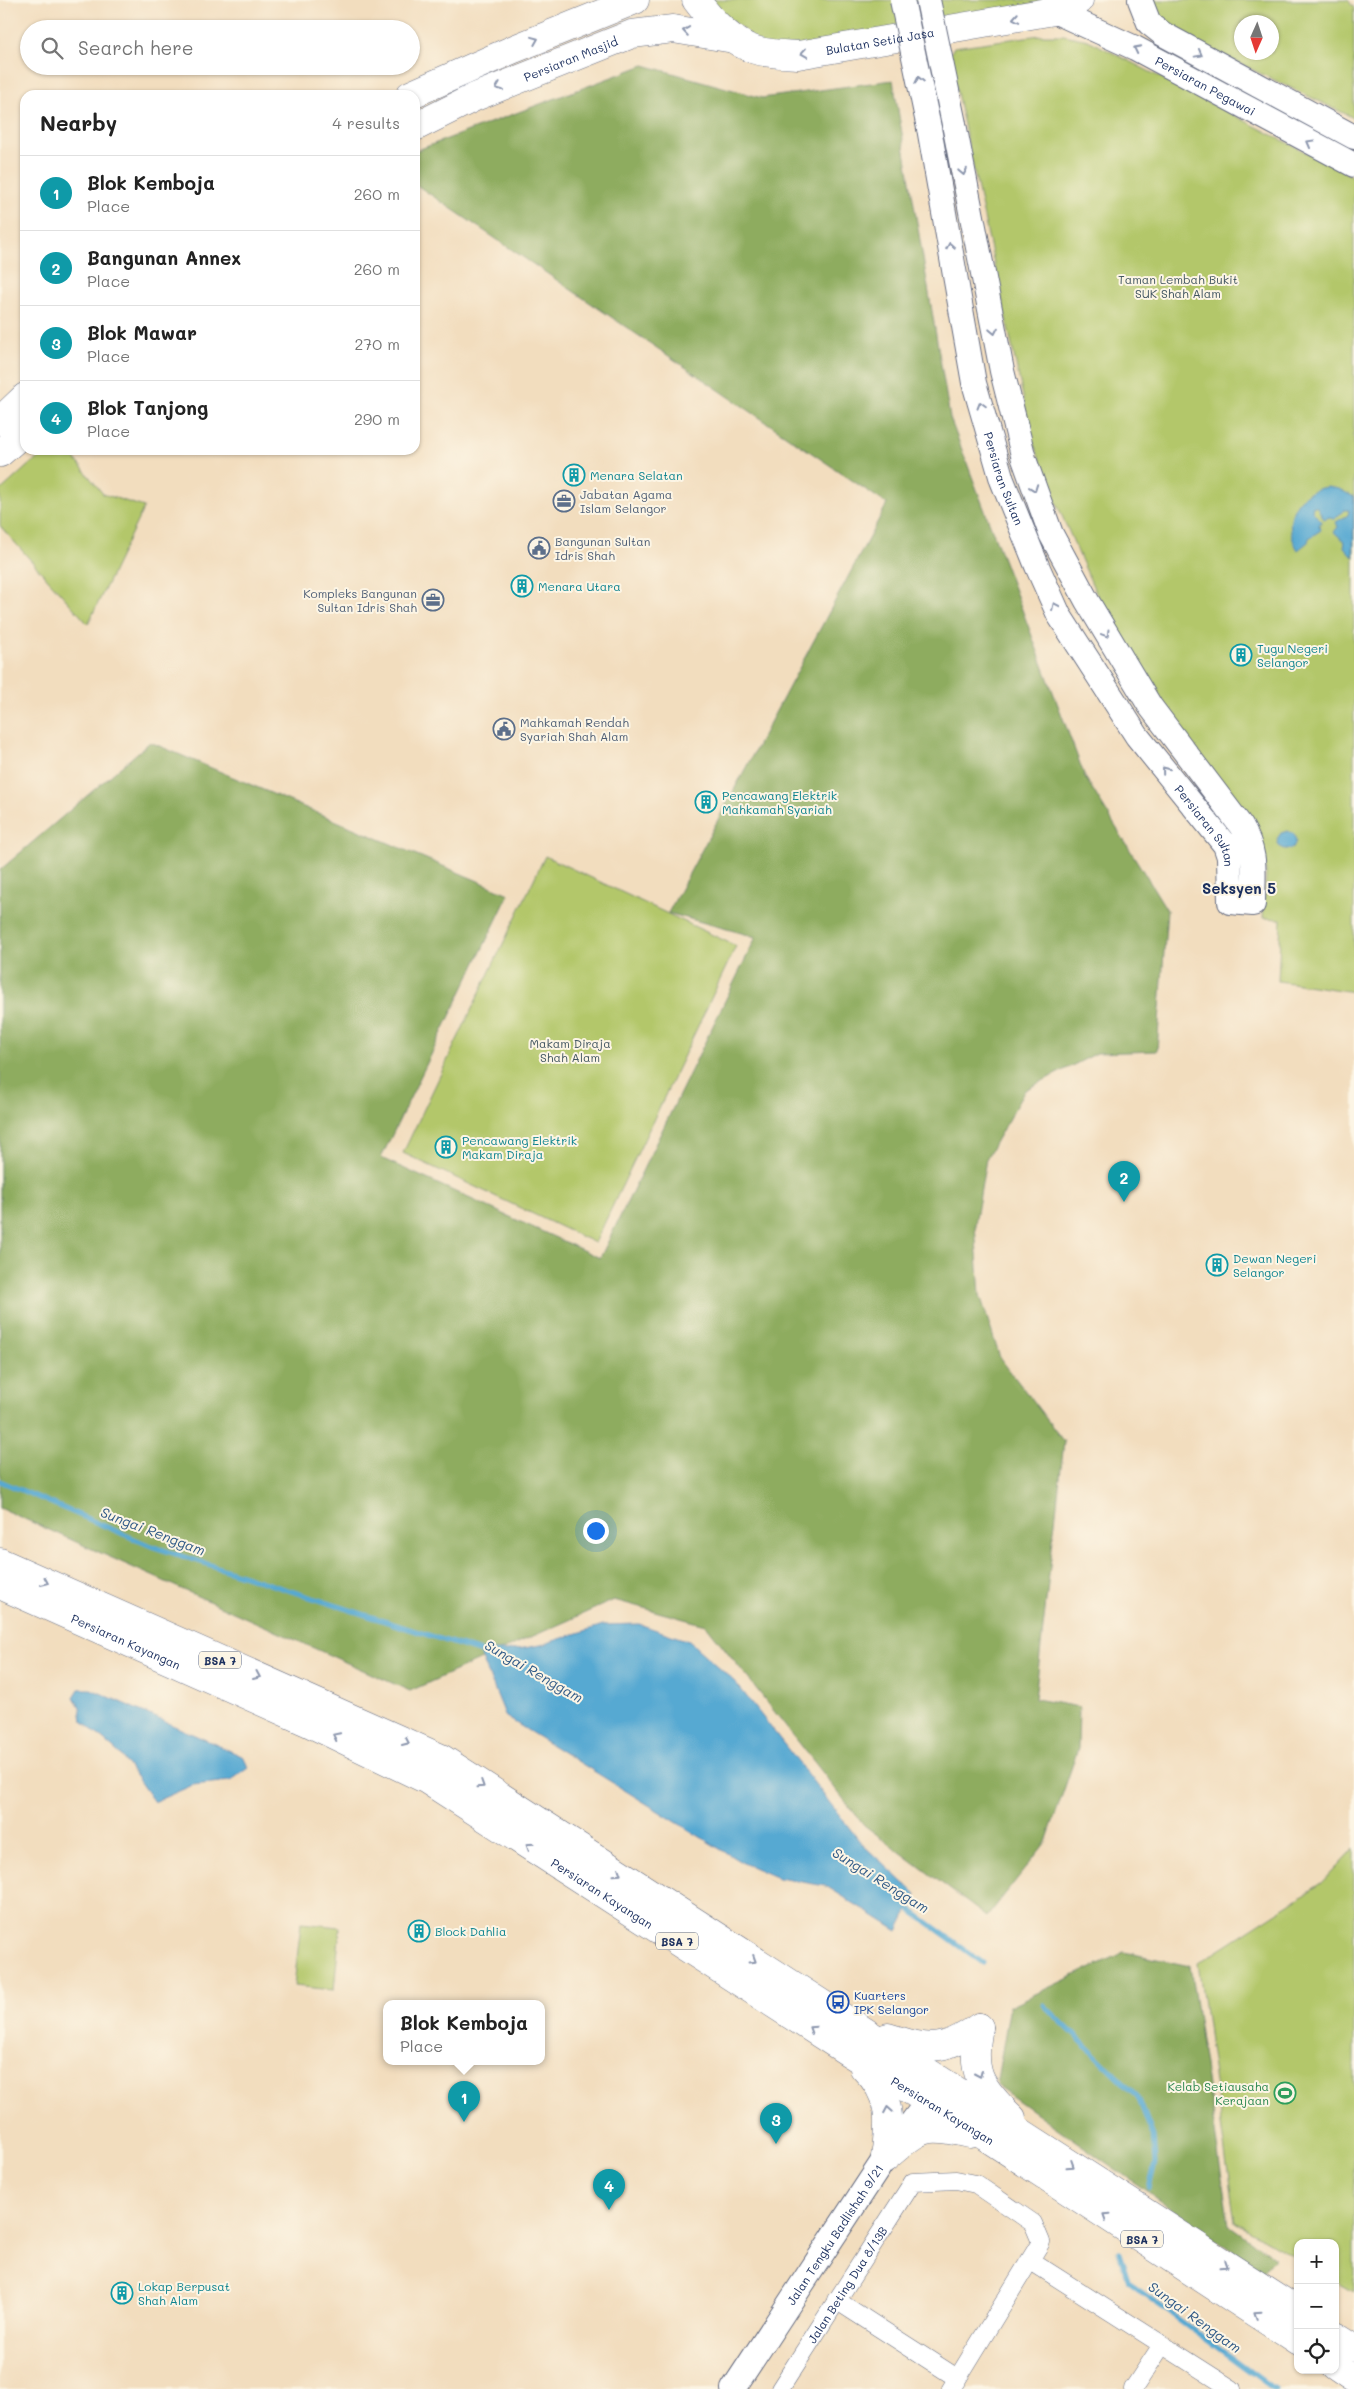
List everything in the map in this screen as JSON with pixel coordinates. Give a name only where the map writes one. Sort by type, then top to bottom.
[{"type":"main road","points":[[420,90],[505,52],[635,0]]},
{"type":"main road","name":"Bulatan Setia Jasa","points":[[696,0],[706,15],[734,39],[753,50],[772,54],[798,55],[1054,11],[1080,0]]},
{"type":"main road","name":"Persiaran Masjid","points":[[420,124],[475,97],[632,34],[673,29],[734,39]]},
{"type":"main road","points":[[0,421],[20,402]]},
{"type":"main road","points":[[0,453],[20,435]]},
{"type":"main road","name":"Persiaran Kayangan","points":[[0,1562],[440,1758],[862,2029],[986,2137],[1294,2338]]},
{"type":"main road","name":"Persiaran Kayangan","points":[[0,1585],[306,1722],[427,1780],[848,2052],[934,2092],[1044,2148],[1294,2308]]},
{"type":"main road","points":[[862,2029],[917,2046],[930,2048],[957,2042],[979,2027],[974,2052],[976,2071],[992,2097],[1044,2148]]},
{"type":"main road","points":[[848,2052],[871,2075],[886,2100],[890,2120],[885,2158]]},
{"type":"main road","points":[[885,2158],[910,2137],[927,2128],[945,2128],[986,2137]]},
{"type":"main road","points":[[1339,2338],[1354,2347]]},
{"type":"main road","points":[[1339,2369],[1354,2378]]},
{"type":"street","name":"Persiaran Sultan","points":[[902,0],[929,128],[974,383],[1002,480],[1059,615],[1138,736],[1225,845],[1241,903],[1254,859],[1251,843],[1241,826],[1150,706],[1087,601],[1051,534],[1024,459],[1002,371],[928,0]]},
{"type":"street","name":"Persiaran Pegawai","points":[[1140,0],[1149,23],[1163,34],[1354,137]]},
{"type":"street","name":"Persiaran Pegawai","points":[[1054,11],[1135,48],[1354,165]]},
{"type":"street","name":"Jalan Tengku Badlishah 9/21","points":[[733,2389],[885,2158],[934,2092]]},
{"type":"street","name":"Jalan Beting Dua 8/13B","points":[[780,2389],[913,2182],[956,2180],[976,2184],[1032,2223],[1041,2242],[1031,2260]]},
{"type":"street","points":[[836,2300],[954,2384],[1031,2260],[1232,2389]]},
{"type":"street","points":[[1133,2389],[1162,2345]]},
{"type":"green space","points":[[707,0],[1053,0],[799,50],[762,45]]},
{"type":"green space","points":[[1151,0],[1348,0],[1354,8],[1354,118],[1169,30]]},
{"type":"green space","name":"Taman Lembah Bukit SUK Shah Alam","points":[[1040,35],[1063,35],[1088,40],[1354,177],[1354,992],[1278,981],[1281,919],[1263,918],[1266,873],[1262,851],[1173,718],[1096,593],[1052,493],[1032,438],[949,56],[954,47]]},
{"type":"green space","points":[[644,65],[762,98],[893,80],[950,418],[1085,777],[1167,910],[1157,1051],[1097,1053],[1025,1090],[986,1159],[975,1225],[980,1295],[1000,1358],[1064,1442],[1035,1699],[1079,1707],[1078,1749],[1046,1842],[987,1917],[864,1825],[706,1625],[614,1600],[410,1691],[0,1508],[0,870],[150,742],[509,894],[381,1158],[600,1258],[756,937],[668,913],[887,504],[420,187],[420,149]]},
{"type":"green space","points":[[44,455],[72,455],[103,494],[144,507],[88,624],[0,526],[0,491],[31,463]]},
{"type":"green space","name":"Makam Diraja Shah Alam","points":[[545,856],[736,946],[595,1243],[403,1153]]},
{"type":"green space","name":"Kelab Setiausaha Kerajaan","points":[[1354,1849],[1354,2292],[1339,2283],[1339,2239],[1294,2239],[1294,2257],[1235,2222],[1198,1963],[1322,1883]]},
{"type":"green space","points":[[301,1923],[340,1927],[334,1990],[294,1986]]},
{"type":"green space","points":[[1124,1952],[1190,1966],[1229,2225],[1275,2258],[1263,2273],[996,2085],[1010,2006]]},
{"type":"water","points":[[1327,487],[1339,489],[1354,497],[1353,557],[1344,547],[1345,542],[1334,532],[1338,527],[1336,522],[1348,515],[1349,510],[1344,510],[1334,520],[1330,517],[1324,519],[1317,507],[1313,506],[1312,511],[1322,521],[1319,525],[1321,530],[1309,538],[1308,542],[1298,550],[1293,540],[1291,519],[1299,502],[1306,495]]},
{"type":"water","points":[[1288,831],[1294,834],[1296,841],[1293,848],[1286,850],[1279,846],[1277,839],[1281,833]]},
{"type":"water","points":[[639,1624],[689,1641],[736,1683],[862,1844],[916,1894],[898,1931],[826,1886],[778,1878],[741,1862],[506,1717],[479,1651],[507,1651],[541,1645],[603,1625]]},
{"type":"water","points":[[79,1689],[91,1689],[244,1757],[248,1768],[230,1781],[193,1785],[154,1802],[120,1754],[82,1721],[80,1707],[74,1697]]},
{"type":"waterway","name":"Sungai Renggam","points":[[0,1481],[151,1546],[484,1653]]},
{"type":"waterway","name":"Sungai Renggam","points":[[905,1906],[983,1963]]},
{"type":"waterway","name":"Sungai Renggam","points":[[1044,2005],[1138,2097],[1153,2136],[1155,2163],[1149,2188]]},
{"type":"waterway","name":"Sungai Renggam","points":[[1119,2252],[1129,2283],[1274,2389]]},
{"type":"place","name":"Menara Selatan","points":[[574,475]]},
{"type":"place","name":"Jabatan Agama Islam Selangor","points":[[564,501]]},
{"type":"place","name":"Bangunan Sultan Idris Shah","points":[[539,548]]},
{"type":"place","name":"Menara Utara","points":[[522,586]]},
{"type":"place","name":"Kompleks Bangunan Sultan Idris Shah","points":[[433,600]]},
{"type":"place","name":"Tugu Negeri Selangor","points":[[1241,655]]},
{"type":"place","name":"Mahkamah Rendah Syariah Shah Alam","points":[[504,729]]},
{"type":"place","name":"Pencawang Elektrik Mahkamah Syariah","points":[[706,802]]},
{"type":"place","name":"Pencawang Elektrik Makam Diraja","points":[[446,1147]]},
{"type":"place","name":"Bangunan Annex","points":[[1124,1202]]},
{"type":"place","name":"Dewan Negeri Selangor","points":[[1217,1265]]},
{"type":"place","name":"Block Dahlia","points":[[419,1931]]},
{"type":"place","name":"Kuarters IPK Selangor","points":[[838,2002]]},
{"type":"place","name":"Kelab Setiausaha Kerajaan","points":[[1285,2093]]},
{"type":"place","name":"Blok Kemboja","points":[[464,2122]]},
{"type":"place","name":"Blok Mawar","points":[[776,2144]]},
{"type":"place","name":"Blok Tanjong","points":[[609,2210]]},
{"type":"place","name":"Lokap Berpusat Shah Alam","points":[[122,2293]]},
{"type":"district","name":"Seksyen 5","points":[[1239,888]]}]
